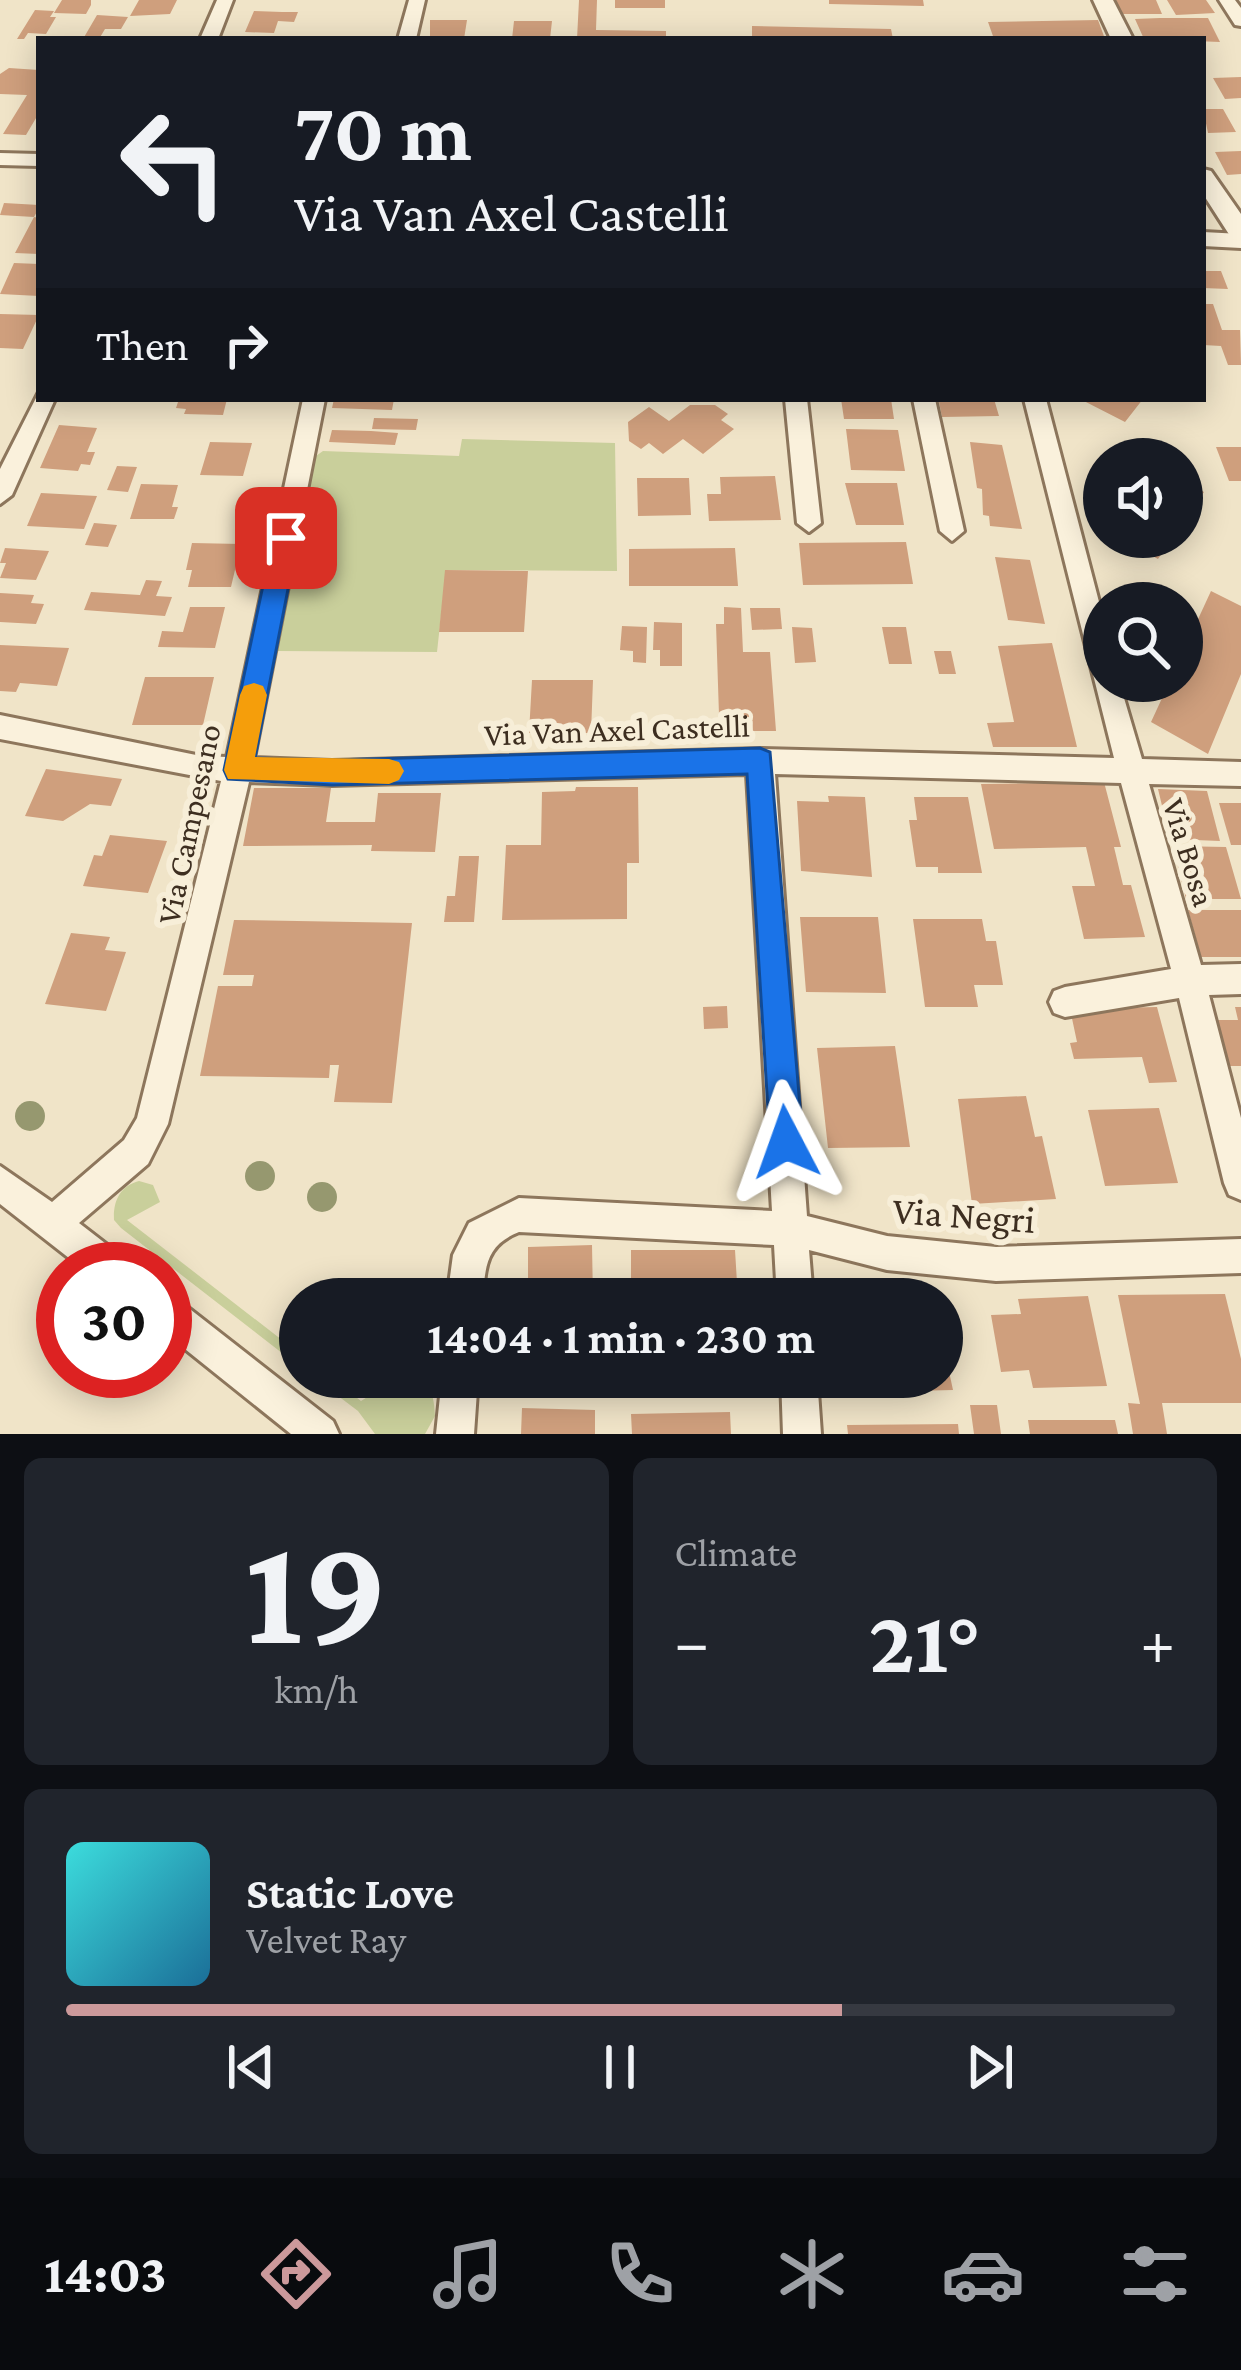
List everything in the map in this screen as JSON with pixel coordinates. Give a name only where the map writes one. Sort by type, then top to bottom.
[{"type":"street","points":[[210,36],[225,0]]},
{"type":"street","points":[[408,36],[417,0]]},
{"type":"street","points":[[1103,0],[1120,36]]},
{"type":"street","points":[[1227,0],[1241,21]]},
{"type":"street","points":[[0,159],[36,160]]},
{"type":"street","points":[[1206,181],[1241,237],[1206,239]]},
{"type":"street","points":[[0,495],[43,402]]},
{"type":"street","name":"Via Campesano","points":[[52,1223],[136,1152],[152,1124],[238,770],[313,402]]},
{"type":"street","points":[[796,402],[809,523]]},
{"type":"street","points":[[925,402],[952,531]]},
{"type":"street","points":[[1036,402],[1083,589]]},
{"type":"street","name":"Via Bosa","points":[[1111,702],[1241,1183]]},
{"type":"street","name":"Via Van Axel Castelli","points":[[0,727],[163,764],[238,770],[332,772],[760,761],[1241,774]]},
{"type":"street","points":[[760,761],[794,1278]]},
{"type":"street","points":[[1065,1002],[1190,981],[1241,979]]},
{"type":"street","points":[[0,1183],[76,1242]]},
{"type":"street","name":"Via Negri","points":[[469,1278],[475,1241],[495,1222],[519,1215],[792,1229],[886,1253],[996,1264],[1241,1256]]},
{"type":"street","points":[[192,1332],[320,1434]]},
{"type":"street","points":[[454,1434],[458,1398]]},
{"type":"street","points":[[800,1398],[802,1434]]},
{"type":"green space","points":[[462,439],[615,443],[617,571],[446,570],[437,652],[277,651],[313,458],[323,451],[459,456]]},
{"type":"green space","points":[[139,1181],[153,1185],[160,1202],[127,1220],[155,1242],[139,1242],[114,1220],[119,1195]]},
{"type":"green space","points":[[192,1270],[279,1338],[279,1351],[192,1283]]},
{"type":"green space","points":[[341,1398],[433,1398],[435,1416],[425,1434],[375,1434]]},
{"type":"building","points":[[62,0],[91,0],[91,5],[86,14],[54,13]]},
{"type":"building","points":[[139,0],[177,0],[170,14],[130,16]]},
{"type":"building","points":[[579,0],[597,0],[596,30],[666,31],[666,36],[577,36]]},
{"type":"building","points":[[615,0],[665,0],[665,8],[615,8]]},
{"type":"building","points":[[829,0],[923,0],[924,6],[829,4]]},
{"type":"building","points":[[1116,0],[1156,0],[1162,14],[1121,14]]},
{"type":"building","points":[[1167,0],[1206,0],[1215,13],[1176,15]]},
{"type":"building","points":[[35,10],[54,11],[50,17],[56,17],[46,34],[28,33],[17,39]]},
{"type":"building","points":[[254,11],[298,12],[294,22],[278,21],[274,33],[245,32]]},
{"type":"building","points":[[97,15],[128,17],[121,29],[85,36]]},
{"type":"building","points":[[1208,18],[1220,42],[1206,41],[1206,36],[1143,36],[1135,19]]},
{"type":"building","points":[[430,20],[467,20],[464,36],[430,36]]},
{"type":"building","points":[[1098,20],[1104,36],[993,36],[988,22]]},
{"type":"building","points":[[514,21],[552,21],[550,36],[512,36]]},
{"type":"building","points":[[752,26],[891,29],[892,36],[752,36]]},
{"type":"building","points":[[9,68],[36,70],[36,118],[26,135],[3,134],[27,95],[0,94],[0,74]]},
{"type":"building","points":[[1241,77],[1241,98],[1225,99],[1213,78]]},
{"type":"building","points":[[1206,109],[1223,109],[1236,132],[1208,133]]},
{"type":"building","points":[[1241,151],[1241,174],[1227,175],[1215,152]]},
{"type":"building","points":[[4,203],[36,205],[34,217],[0,215]]},
{"type":"building","points":[[34,217],[36,217],[36,254],[15,253]]},
{"type":"building","points":[[14,263],[36,264],[36,296],[0,294]]},
{"type":"building","points":[[1206,271],[1221,271],[1228,289],[1206,288]]},
{"type":"building","points":[[1206,304],[1213,304],[1222,330],[1240,330],[1241,365],[1228,365],[1221,346],[1206,345]]},
{"type":"building","points":[[0,314],[36,315],[23,349],[0,348]]},
{"type":"building","points":[[178,402],[226,402],[223,415],[184,414],[186,409],[176,408]]},
{"type":"building","points":[[333,402],[393,402],[392,410],[332,408]]},
{"type":"building","points":[[841,402],[891,402],[894,419],[844,419]]},
{"type":"building","points":[[939,402],[995,402],[999,416],[942,417]]},
{"type":"building","points":[[1086,402],[1141,402],[1125,422]]},
{"type":"building","points":[[690,405],[715,405],[728,414],[721,420],[734,429],[703,454],[683,439],[663,454],[649,443],[641,449],[629,441],[628,422],[649,407],[669,421]]},
{"type":"building","points":[[374,418],[418,419],[416,430],[372,429]]},
{"type":"building","points":[[59,425],[97,428],[87,452],[95,452],[90,465],[81,464],[78,471],[40,468]]},
{"type":"building","points":[[846,429],[898,430],[905,471],[851,470]]},
{"type":"building","points":[[332,430],[398,433],[395,445],[329,442]]},
{"type":"building","points":[[210,442],[252,443],[243,476],[200,475]]},
{"type":"building","points":[[970,442],[1002,445],[1022,529],[990,526],[989,516],[983,515]]},
{"type":"building","points":[[1216,447],[1241,447],[1241,481],[1229,481]]},
{"type":"building","points":[[117,466],[137,467],[128,492],[107,490]]},
{"type":"building","points":[[775,476],[781,520],[709,521],[707,494],[721,494],[720,477]]},
{"type":"building","points":[[637,478],[689,478],[691,515],[638,516]]},
{"type":"building","points":[[845,483],[897,483],[904,525],[856,525]]},
{"type":"building","points":[[141,484],[178,485],[174,519],[130,519]]},
{"type":"building","points":[[41,493],[97,496],[84,529],[27,526]]},
{"type":"building","points":[[94,523],[117,525],[108,547],[85,545]]},
{"type":"building","points":[[906,542],[913,584],[803,585],[799,543]]},
{"type":"building","points":[[192,543],[241,544],[231,587],[188,587]]},
{"type":"building","points":[[5,548],[49,551],[36,580],[0,578]]},
{"type":"building","points":[[735,548],[738,586],[629,586],[629,549]]},
{"type":"building","points":[[995,557],[1030,560],[1045,624],[1008,620]]},
{"type":"building","points":[[445,570],[528,571],[524,632],[439,632]]},
{"type":"building","points":[[146,580],[162,581],[156,596],[172,597],[165,616],[84,610],[91,592],[140,595]]},
{"type":"building","points":[[1211,591],[1241,606],[1241,674],[1208,754],[1151,722],[1160,702],[1203,702],[1203,608]]},
{"type":"building","points":[[0,593],[34,595],[31,603],[44,604],[36,624],[0,622]]},
{"type":"building","points":[[190,607],[225,607],[215,648],[158,647],[162,631],[183,632]]},
{"type":"building","points":[[724,607],[741,608],[743,652],[770,652],[776,731],[729,731],[729,715],[719,715],[716,624],[724,624]]},
{"type":"building","points":[[750,608],[780,608],[782,629],[752,630]]},
{"type":"building","points":[[654,622],[682,623],[682,666],[660,666],[660,650],[653,650]]},
{"type":"building","points":[[622,626],[647,627],[646,663],[633,662],[633,651],[620,650]]},
{"type":"building","points":[[792,627],[812,628],[816,662],[795,663]]},
{"type":"building","points":[[882,627],[906,627],[912,664],[889,664]]},
{"type":"building","points":[[1052,643],[1077,747],[993,747],[987,723],[1014,722],[998,646]]},
{"type":"building","points":[[0,645],[69,648],[57,686],[20,683],[16,692],[0,691]]},
{"type":"building","points":[[934,651],[951,651],[956,674],[939,674]]},
{"type":"building","points":[[145,677],[214,677],[203,725],[132,725]]},
{"type":"building","points":[[532,680],[593,680],[591,733],[529,733]]},
{"type":"building","points":[[46,769],[122,779],[111,806],[90,804],[63,821],[25,816]]},
{"type":"building","points":[[1104,782],[1121,847],[1114,847],[1123,885],[1131,885],[1145,937],[1084,939],[1072,886],[1095,886],[1086,847],[994,849],[981,784]]},
{"type":"building","points":[[576,787],[638,787],[639,863],[627,863],[627,919],[502,920],[506,845],[541,845],[542,792],[575,791]]},
{"type":"building","points":[[254,788],[331,788],[326,822],[375,822],[378,793],[441,793],[435,852],[371,851],[372,845],[243,846]]},
{"type":"building","points":[[1158,789],[1207,791],[1220,841],[1170,839]]},
{"type":"building","points":[[828,796],[865,797],[872,877],[801,871],[797,801],[829,802]]},
{"type":"building","points":[[914,797],[968,797],[982,873],[938,873],[938,867],[916,867],[909,820],[917,820]]},
{"type":"building","points":[[1219,803],[1241,803],[1241,845],[1231,845]]},
{"type":"building","points":[[110,835],[167,841],[148,893],[83,886],[94,855],[102,856]]},
{"type":"building","points":[[1173,846],[1226,847],[1241,899],[1186,899]]},
{"type":"building","points":[[459,856],[479,856],[474,922],[444,922],[447,896],[455,896]]},
{"type":"building","points":[[1188,910],[1241,910],[1241,957],[1201,957]]},
{"type":"building","points":[[800,917],[878,917],[886,993],[806,992]]},
{"type":"building","points":[[913,919],[982,919],[986,941],[996,941],[1003,985],[974,985],[978,1007],[925,1007]]},
{"type":"building","points":[[234,920],[412,923],[392,1103],[334,1102],[339,1065],[330,1065],[329,1078],[200,1076],[218,986],[252,986],[254,975],[223,975]]},
{"type":"building","points":[[71,933],[110,937],[105,950],[126,952],[106,1011],[45,1004]]},
{"type":"building","points":[[727,1006],[728,1028],[704,1029],[703,1007]]},
{"type":"building","points":[[1157,1007],[1177,1082],[1149,1083],[1142,1057],[1074,1059],[1070,1043],[1077,1042],[1070,1009]]},
{"type":"building","points":[[1235,1007],[1241,1007],[1241,1066],[1227,1066],[1215,1020],[1238,1020]]},
{"type":"building","points":[[895,1046],[910,1147],[828,1148],[817,1048]]},
{"type":"building","points":[[1026,1096],[1035,1137],[1042,1136],[1056,1199],[972,1204],[958,1099]]},
{"type":"building","points":[[1159,1108],[1178,1183],[1105,1186],[1088,1110]]},
{"type":"building","points":[[592,1245],[593,1278],[528,1278],[528,1247]]},
{"type":"building","points":[[631,1250],[735,1250],[737,1278],[631,1278]]},
{"type":"building","points":[[1225,1294],[1241,1359],[1241,1403],[1162,1403],[1167,1434],[1133,1434],[1128,1403],[1140,1404],[1118,1295]]},
{"type":"building","points":[[1088,1296],[1107,1386],[1033,1388],[1029,1370],[1001,1372],[991,1315],[1021,1314],[1018,1299]]},
{"type":"building","points":[[970,1405],[997,1405],[1001,1434],[974,1434]]},
{"type":"building","points":[[522,1408],[595,1410],[595,1434],[521,1434]]},
{"type":"building","points":[[730,1412],[731,1434],[632,1434],[631,1414]]},
{"type":"building","points":[[1028,1420],[1115,1420],[1118,1434],[1030,1434]]},
{"type":"building","points":[[958,1424],[959,1434],[848,1434],[847,1425]]},
{"type":"slow traffic","points":[[254,695],[238,770],[389,771]]},
{"type":"route","points":[[286,538],[238,770],[332,772],[760,761],[786,1142]]}]
